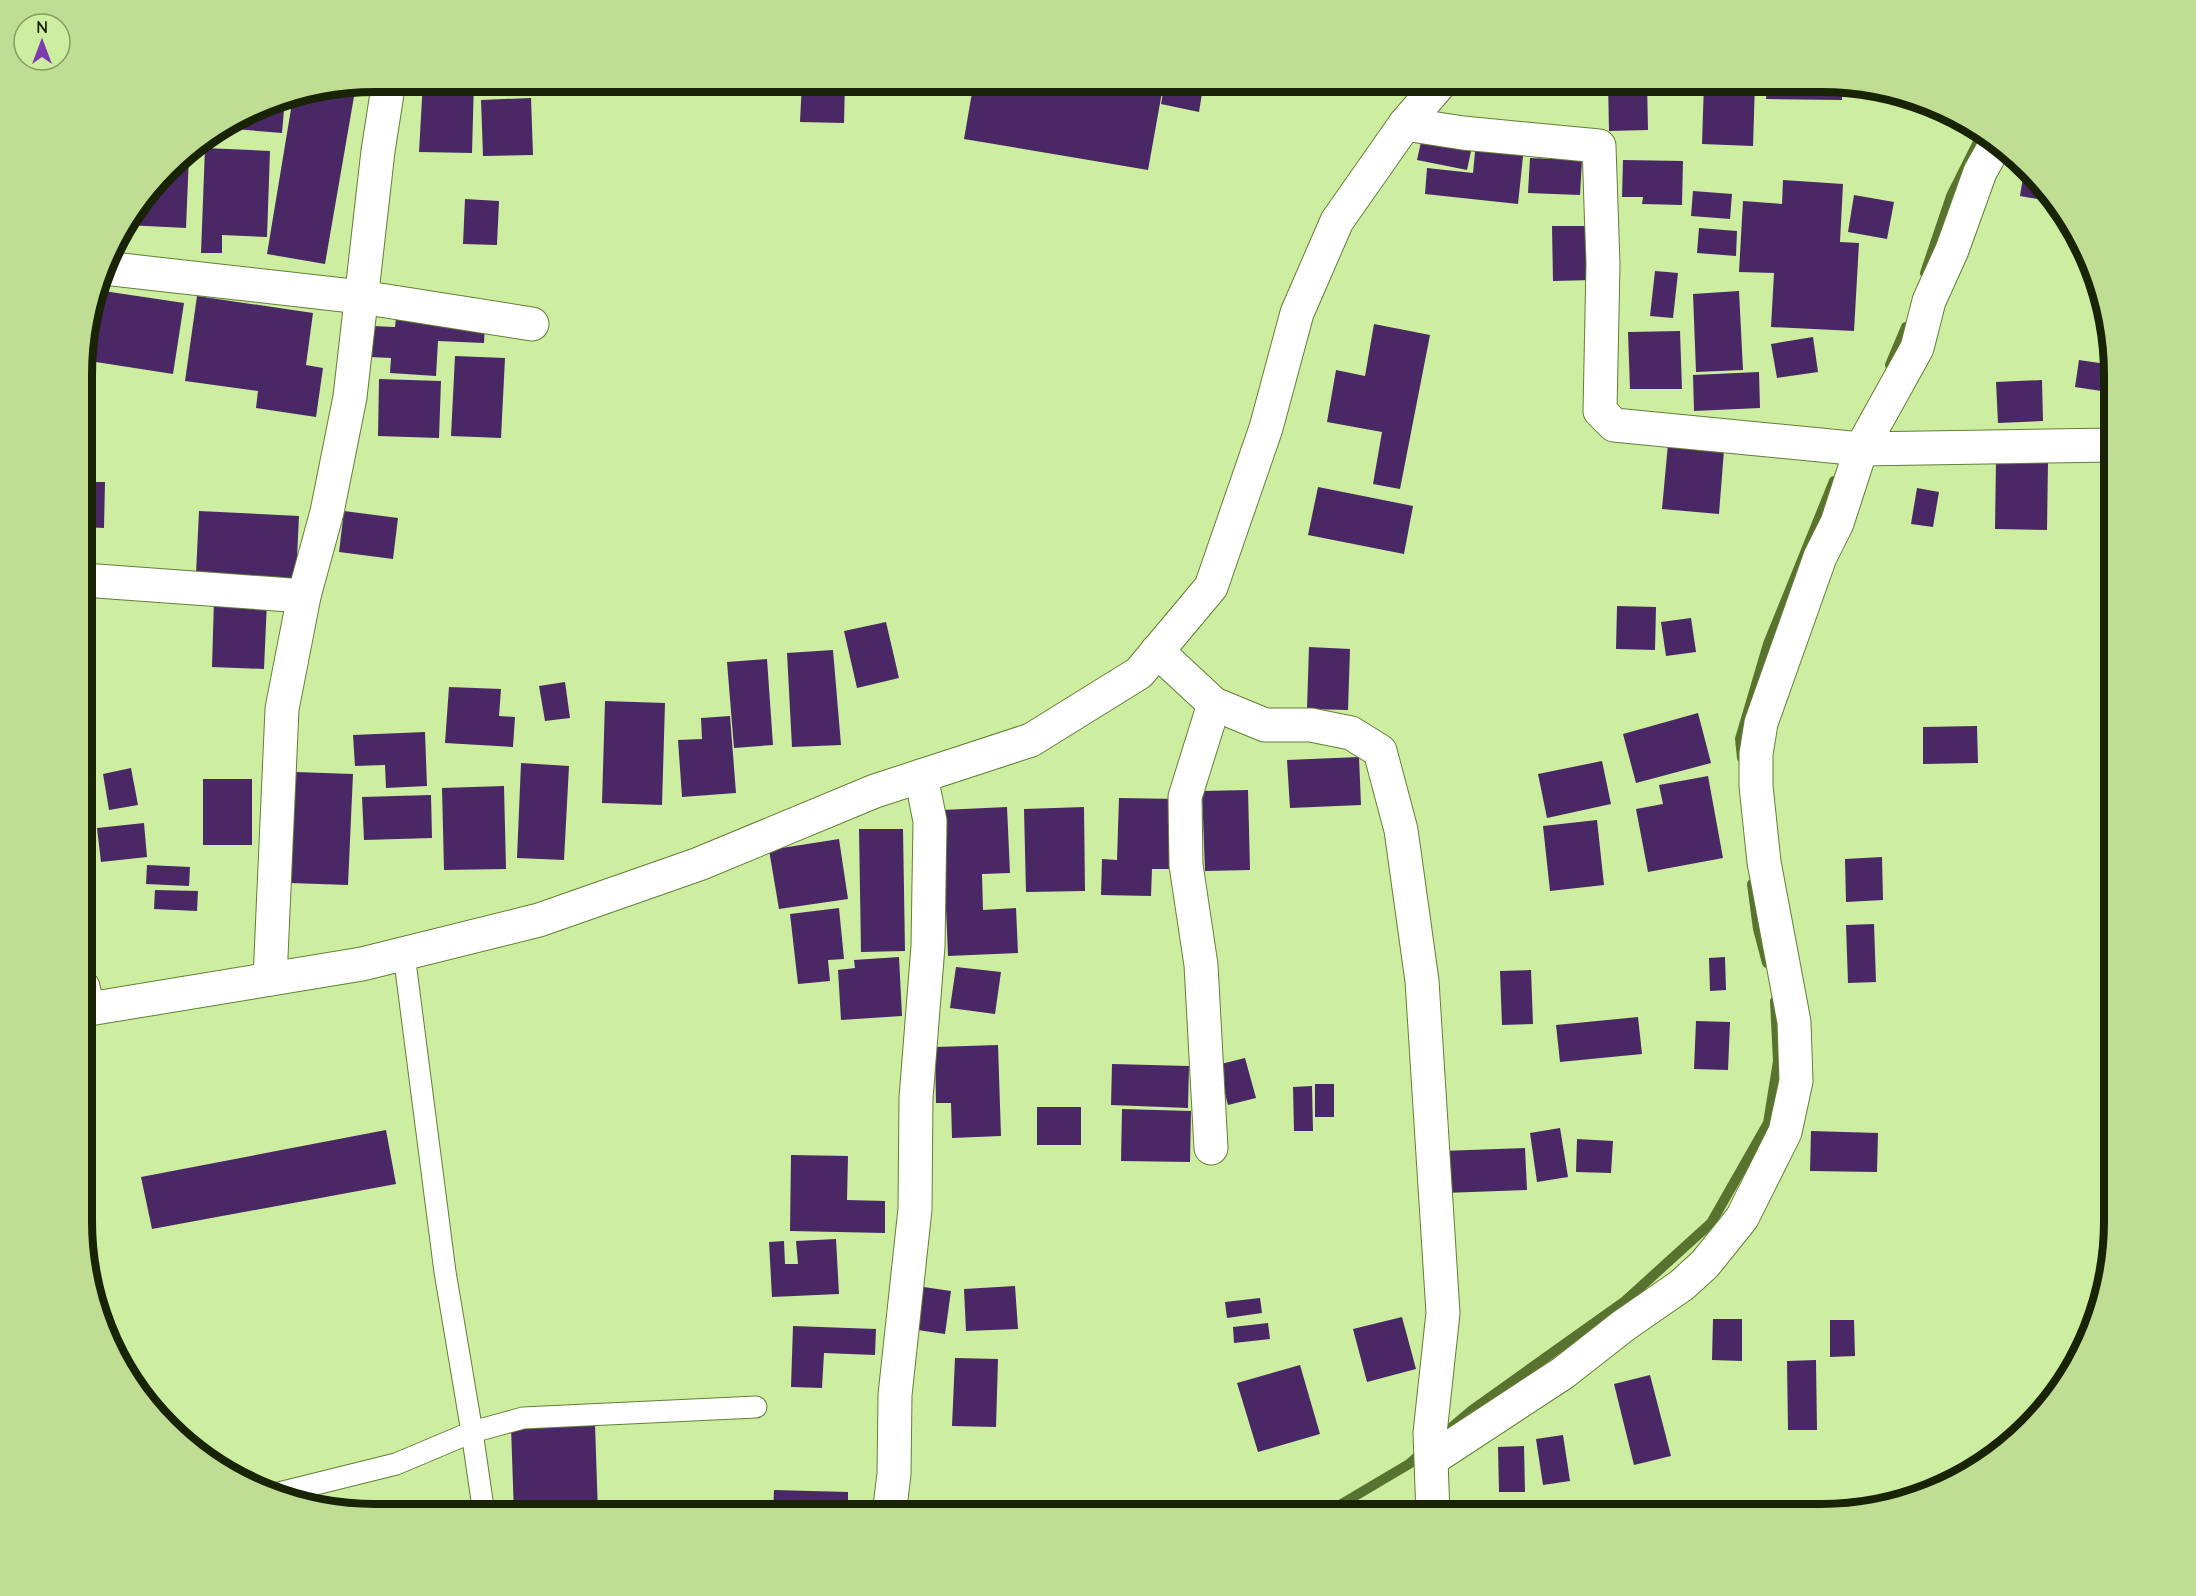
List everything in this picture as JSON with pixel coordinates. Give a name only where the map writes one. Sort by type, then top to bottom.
[{"type":"street","points":[[270,979],[282,709],[304,596],[327,512],[350,397],[387,92]]},
{"type":"street","points":[[92,1001],[270,979],[404,954],[539,920],[699,864],[874,791],[1031,740],[1139,673],[1211,587],[1266,428],[1298,313],[1337,221],[1405,124],[1433,92]]},
{"type":"street","points":[[1405,124],[1463,133],[1599,146],[1603,264],[1600,411],[1614,425],[1861,449],[2104,445]]},
{"type":"street","points":[[1431,1446],[1563,1374],[1705,1264],[1742,1218],[1785,1132],[1796,1081],[1794,1022],[1764,862],[1756,786],[1756,754],[1761,723],[1820,557],[1837,523],[1861,449],[1917,348],[1929,301],[1952,250],[1980,172],[1993,149]]},
{"type":"street","points":[[112,269],[361,297],[532,324]]},
{"type":"street","points":[[92,581],[304,596]]},
{"type":"street","points":[[1157,651],[1214,704],[1265,725],[1311,725],[1351,733],[1380,751],[1401,830],[1422,981],[1443,1313],[1431,1446],[1433,1504]]},
{"type":"street","points":[[1211,1148],[1201,965],[1186,866],[1185,797],[1214,704]]},
{"type":"street","points":[[890,1504],[894,1474],[895,1395],[915,1209],[916,1098],[928,946],[930,821],[921,776]]},
{"type":"lane","points":[[404,954],[445,1272],[483,1504]]},
{"type":"lane","points":[[287,1491],[396,1464],[472,1432],[523,1418],[756,1407]]},
{"type":"building","points":[[355,92],[325,264],[267,254],[292,104]]},
{"type":"building","points":[[422,92],[474,92],[472,153],[419,152]]},
{"type":"building","points":[[801,92],[845,92],[844,123],[800,122]]},
{"type":"building","points":[[972,92],[1162,92],[1148,170],[964,139]]},
{"type":"building","points":[[1163,92],[1202,92],[1199,112],[1161,104]]},
{"type":"building","points":[[1608,92],[1647,92],[1648,130],[1609,131]]},
{"type":"building","points":[[1704,92],[1755,92],[1753,146],[1702,144]]},
{"type":"building","points":[[1766,92],[1842,92],[1842,100],[1766,99]]},
{"type":"building","points":[[531,98],[533,155],[483,156],[481,100]]},
{"type":"building","points":[[284,106],[282,133],[233,129]]},
{"type":"building","points":[[1423,133],[1473,142],[1467,170],[1417,160]]},
{"type":"building","points":[[1476,142],[1524,147],[1518,204],[1425,194],[1427,168],[1473,173]]},
{"type":"building","points":[[205,148],[270,151],[267,237],[222,235],[222,253],[201,253]]},
{"type":"building","points":[[1530,158],[1582,160],[1580,195],[1528,193]]},
{"type":"building","points":[[1623,160],[1683,161],[1682,205],[1642,204],[1643,197],[1622,197]]},
{"type":"building","points":[[189,161],[186,228],[134,225],[174,174]]},
{"type":"building","points":[[2023,175],[2044,200],[2020,196]]},
{"type":"building","points":[[1783,180],[1843,184],[1840,242],[1859,243],[1854,331],[1771,327],[1774,273],[1739,272],[1743,201],[1782,204]]},
{"type":"building","points":[[1693,191],[1732,194],[1730,219],[1691,216]]},
{"type":"building","points":[[1854,195],[1894,202],[1887,239],[1848,232]]},
{"type":"building","points":[[465,199],[499,201],[497,245],[463,244]]},
{"type":"building","points":[[1552,226],[1592,226],[1593,280],[1553,281]]},
{"type":"building","points":[[1699,228],[1737,231],[1736,256],[1697,253]]},
{"type":"building","points":[[1655,271],[1678,273],[1673,318],[1650,316]]},
{"type":"building","points":[[104,291],[184,303],[173,374],[92,361],[97,319]]},
{"type":"building","points":[[1739,291],[1743,370],[1696,372],[1693,294]]},
{"type":"building","points":[[197,296],[313,313],[306,365],[323,368],[316,417],[256,408],[258,391],[185,381]]},
{"type":"building","points":[[396,318],[485,323],[484,343],[438,341],[436,376],[390,373],[391,358],[370,357],[372,326],[395,327]]},
{"type":"building","points":[[1374,324],[1430,335],[1400,489],[1373,484],[1382,432],[1327,422],[1336,370],[1365,376]]},
{"type":"building","points":[[1680,331],[1682,389],[1630,389],[1628,332]]},
{"type":"building","points":[[1813,337],[1818,372],[1777,378],[1771,344]]},
{"type":"building","points":[[455,356],[505,358],[501,438],[451,436]]},
{"type":"building","points":[[2079,360],[2104,364],[2104,391],[2075,387]]},
{"type":"building","points":[[1759,372],[1760,408],[1694,411],[1693,375]]},
{"type":"building","points":[[379,379],[441,381],[439,438],[378,436]]},
{"type":"building","points":[[2042,380],[2043,421],[1998,423],[1996,382]]},
{"type":"building","points":[[1668,444],[1724,450],[1719,514],[1662,509]]},
{"type":"building","points":[[1996,461],[2048,462],[2047,530],[1995,529]]},
{"type":"building","points":[[92,482],[105,482],[104,528],[92,527]]},
{"type":"building","points":[[1318,487],[1413,506],[1404,554],[1308,535]]},
{"type":"building","points":[[1917,488],[1939,492],[1933,527],[1911,524]]},
{"type":"building","points":[[199,511],[299,516],[296,579],[196,574]]},
{"type":"building","points":[[344,511],[398,518],[393,559],[339,552]]},
{"type":"building","points":[[214,599],[267,601],[264,669],[212,667]]},
{"type":"building","points":[[1617,606],[1656,607],[1655,650],[1616,649]]},
{"type":"building","points":[[1691,618],[1696,652],[1666,656],[1661,622]]},
{"type":"building","points":[[886,622],[899,678],[857,688],[844,631]]},
{"type":"building","points":[[1309,647],[1350,649],[1348,710],[1307,709]]},
{"type":"building","points":[[833,650],[841,745],[792,747],[787,653]]},
{"type":"building","points":[[767,659],[773,745],[734,748],[727,662]]},
{"type":"building","points":[[565,682],[570,718],[545,721],[539,686]]},
{"type":"building","points":[[449,687],[501,689],[499,716],[515,717],[513,747],[445,743]]},
{"type":"building","points":[[605,701],[665,703],[662,805],[602,803]]},
{"type":"building","points":[[1698,713],[1711,763],[1636,783],[1623,734]]},
{"type":"building","points":[[730,716],[736,793],[682,797],[678,740],[702,739],[701,718]]},
{"type":"building","points":[[1977,726],[1978,763],[1923,764],[1923,727]]},
{"type":"building","points":[[425,732],[427,786],[386,788],[385,765],[355,766],[353,735]]},
{"type":"building","points":[[1359,757],[1361,805],[1290,808],[1287,760]]},
{"type":"building","points":[[1602,761],[1611,804],[1547,818],[1538,774]]},
{"type":"building","points":[[521,763],[569,766],[564,860],[517,858]]},
{"type":"building","points":[[131,768],[138,805],[109,810],[103,774]]},
{"type":"building","points":[[295,772],[353,774],[348,885],[290,883]]},
{"type":"building","points":[[1708,776],[1723,858],[1648,872],[1636,809],[1663,804],[1659,785]]},
{"type":"building","points":[[203,779],[252,779],[252,845],[203,845]]},
{"type":"building","points":[[504,786],[506,869],[444,870],[442,788]]},
{"type":"building","points":[[1248,790],[1250,870],[1205,871],[1202,791]]},
{"type":"building","points":[[431,795],[432,838],[364,840],[362,797]]},
{"type":"building","points":[[1119,798],[1178,799],[1176,869],[1152,869],[1151,896],[1101,895],[1102,859],[1117,860]]},
{"type":"building","points":[[1007,807],[1010,873],[982,874],[983,910],[1016,908],[1018,953],[948,956],[942,810]]},
{"type":"building","points":[[1084,807],[1085,891],[1026,892],[1024,809]]},
{"type":"building","points":[[1597,820],[1604,885],[1550,891],[1543,826]]},
{"type":"building","points":[[144,823],[147,857],[101,862],[97,828]]},
{"type":"building","points":[[859,829],[903,829],[905,951],[861,952]]},
{"type":"building","points":[[839,839],[848,899],[779,909],[769,850]]},
{"type":"building","points":[[1882,857],[1883,900],[1846,902],[1845,859]]},
{"type":"building","points":[[147,865],[190,867],[189,886],[146,884]]},
{"type":"building","points":[[155,890],[198,891],[197,911],[154,909]]},
{"type":"building","points":[[839,908],[844,959],[828,960],[830,981],[798,984],[790,914]]},
{"type":"building","points":[[1874,924],[1876,982],[1848,983],[1846,925]]},
{"type":"building","points":[[899,957],[902,1016],[841,1020],[838,970],[855,968],[854,960]]},
{"type":"building","points":[[1725,957],[1726,990],[1710,991],[1709,958]]},
{"type":"building","points":[[956,967],[1001,972],[995,1014],[950,1008]]},
{"type":"building","points":[[1531,970],[1533,1024],[1502,1025],[1500,971]]},
{"type":"building","points":[[1638,1017],[1642,1054],[1560,1062],[1556,1025]]},
{"type":"building","points":[[1696,1021],[1730,1022],[1728,1070],[1694,1069]]},
{"type":"building","points":[[998,1045],[1001,1136],[952,1138],[951,1103],[936,1103],[935,1047]]},
{"type":"building","points":[[1245,1058],[1256,1098],[1228,1105],[1217,1065]]},
{"type":"building","points":[[1112,1064],[1189,1066],[1188,1108],[1111,1105]]},
{"type":"building","points":[[1315,1084],[1334,1084],[1334,1117],[1315,1117]]},
{"type":"building","points":[[1312,1086],[1313,1131],[1294,1131],[1293,1087]]},
{"type":"building","points":[[1037,1107],[1081,1107],[1081,1145],[1037,1145]]},
{"type":"building","points":[[1122,1109],[1191,1111],[1190,1162],[1121,1161]]},
{"type":"building","points":[[1560,1128],[1568,1177],[1537,1182],[1530,1133]]},
{"type":"building","points":[[386,1130],[396,1184],[152,1229],[141,1177]]},
{"type":"building","points":[[1811,1131],[1878,1133],[1877,1172],[1810,1171]]},
{"type":"building","points":[[1577,1139],[1613,1141],[1611,1173],[1576,1172]]},
{"type":"building","points":[[1525,1148],[1527,1190],[1444,1193],[1442,1151]]},
{"type":"building","points":[[791,1155],[848,1156],[847,1200],[885,1201],[885,1233],[790,1231]]},
{"type":"building","points":[[836,1239],[839,1294],[772,1297],[769,1242],[784,1241],[785,1264],[798,1264],[796,1241]]},
{"type":"building","points":[[910,1285],[951,1291],[945,1334],[904,1328]]},
{"type":"building","points":[[1015,1286],[1018,1329],[966,1331],[964,1289]]},
{"type":"building","points":[[1260,1298],[1262,1313],[1227,1318],[1225,1302]]},
{"type":"building","points":[[1402,1317],[1416,1369],[1367,1382],[1353,1329]]},
{"type":"building","points":[[1713,1319],[1742,1319],[1742,1361],[1712,1360]]},
{"type":"building","points":[[1830,1320],[1854,1320],[1855,1356],[1830,1357]]},
{"type":"building","points":[[1268,1323],[1270,1339],[1234,1343],[1233,1327]]},
{"type":"building","points":[[793,1326],[876,1329],[875,1355],[824,1353],[822,1388],[791,1387]]},
{"type":"building","points":[[955,1358],[998,1359],[996,1427],[952,1426]]},
{"type":"building","points":[[1816,1360],[1817,1430],[1788,1430],[1787,1361]]},
{"type":"building","points":[[1300,1365],[1320,1434],[1258,1452],[1237,1383]]},
{"type":"building","points":[[1650,1375],[1671,1456],[1634,1465],[1614,1384]]},
{"type":"building","points":[[595,1424],[598,1504],[514,1504],[511,1427]]},
{"type":"building","points":[[1563,1435],[1570,1481],[1543,1485],[1536,1439]]},
{"type":"building","points":[[1524,1446],[1525,1492],[1499,1492],[1498,1447]]},
{"type":"building","points":[[774,1490],[848,1492],[848,1504],[773,1504]]},
{"type":"waterway","points":[[1925,273],[1951,196],[1979,139]]},
{"type":"waterway","points":[[1890,365],[1906,327]]},
{"type":"waterway","points":[[1742,758],[1740,739],[1768,644],[1834,481]]},
{"type":"waterway","points":[[1752,884],[1758,929],[1767,963]]},
{"type":"waterway","points":[[1446,1432],[1472,1410],[1625,1301],[1711,1223],[1768,1123],[1778,1061],[1775,1001]]},
{"type":"waterway","points":[[1342,1504],[1409,1464],[1425,1450]]}]
